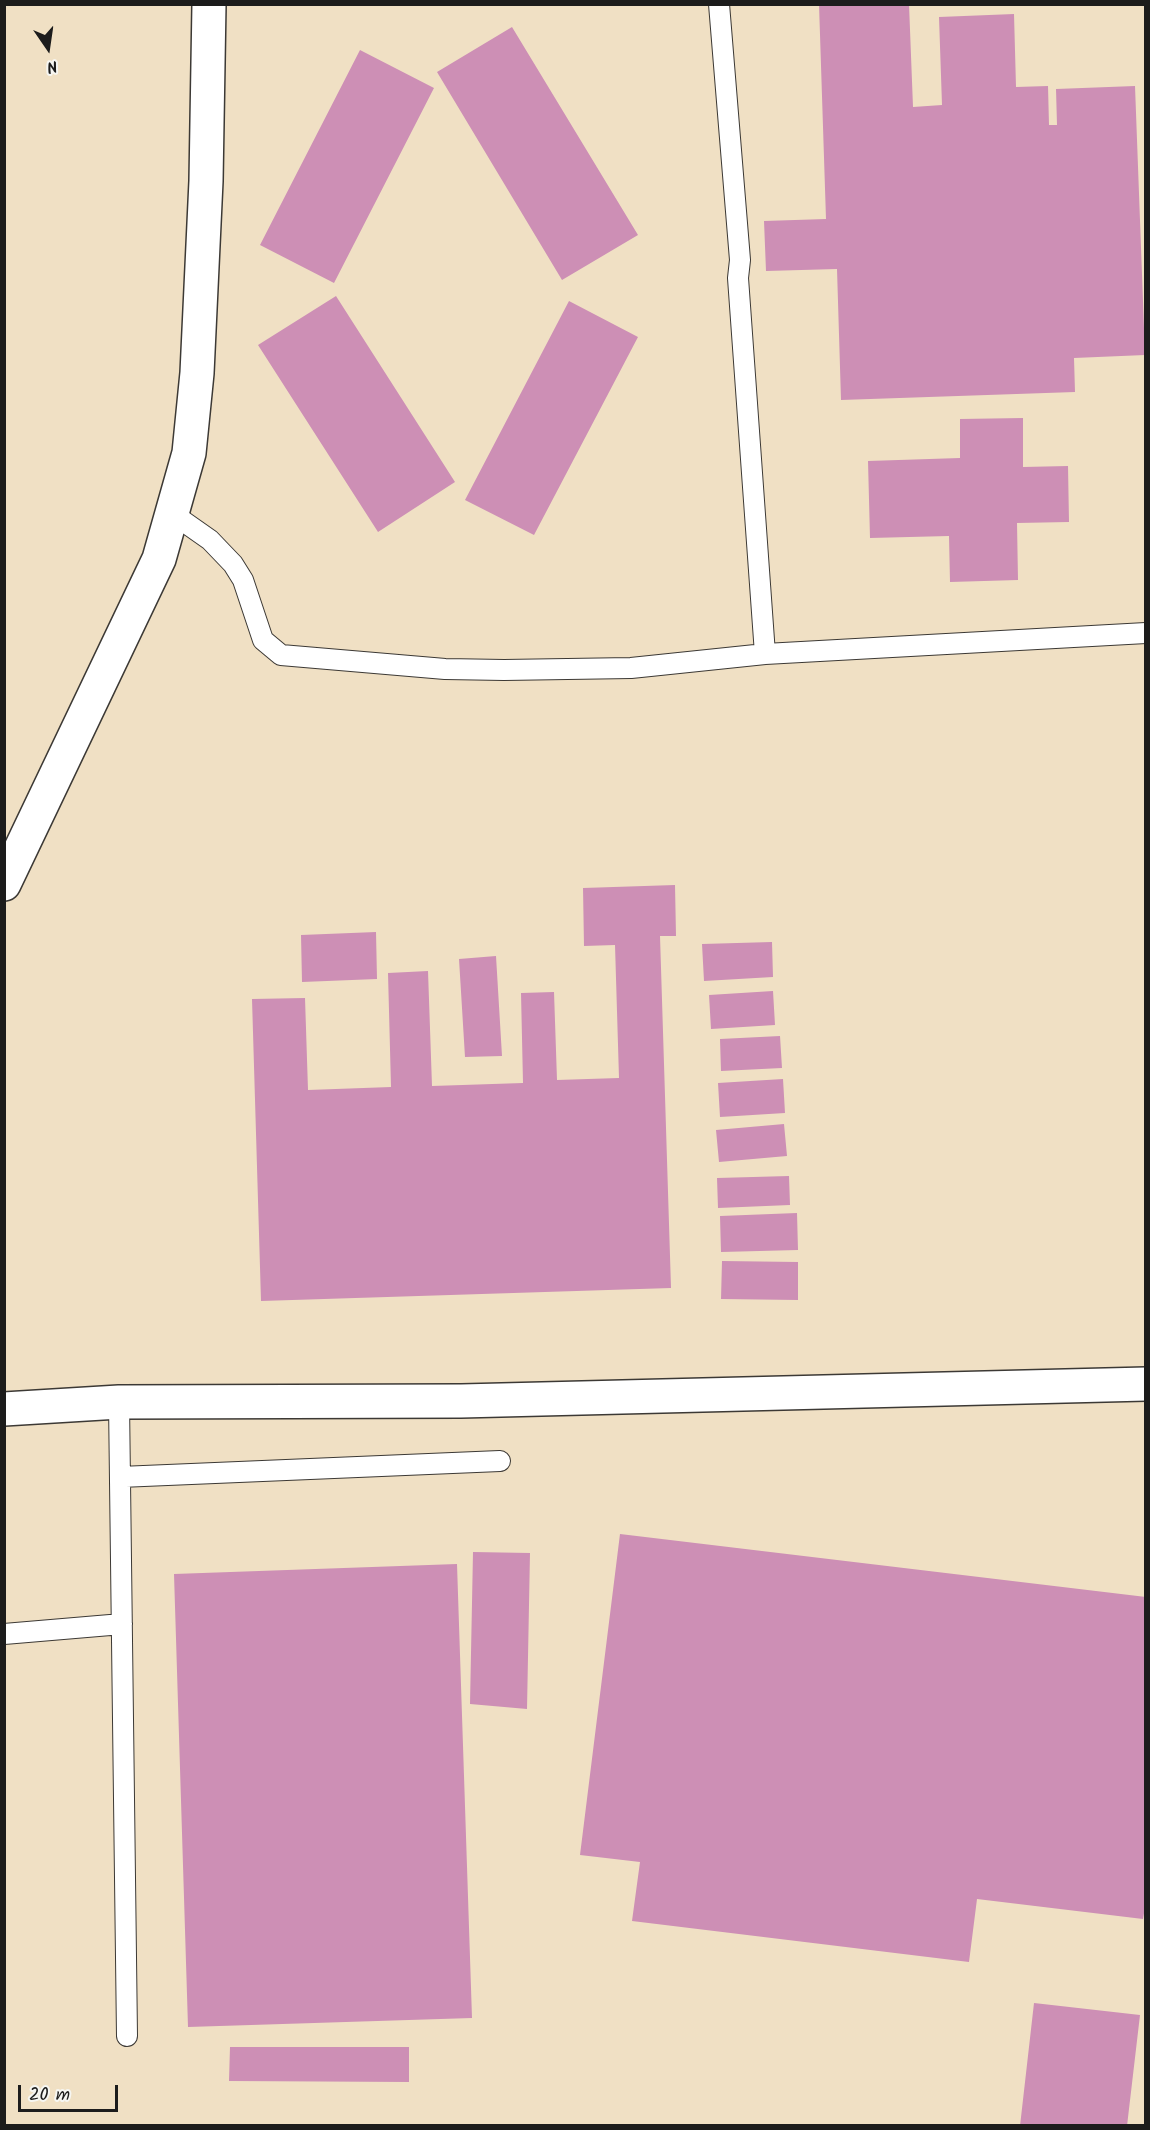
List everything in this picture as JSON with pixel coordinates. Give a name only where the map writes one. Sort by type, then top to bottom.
[{"type":"street","points":[[4,884],[159,559],[189,453],[197,373],[206,181],[209,4]]},
{"type":"street","points":[[4,1409],[119,1401],[461,1401],[1146,1384]]},
{"type":"lane","points":[[719,4],[740,260],[738,278],[765,654]]},
{"type":"lane","points":[[173,514],[210,540],[233,564],[243,580],[263,640],[281,655],[445,669],[631,668],[765,654],[1146,633]]},
{"type":"lane","points":[[119,1401],[127,2037]]},
{"type":"lane","points":[[120,1477],[500,1461]]},
{"type":"lane","points":[[4,1634],[122,1624]]},
{"type":"building","points":[[819,4],[909,4],[913,107],[942,105],[939,17],[1014,14],[1016,87],[1048,86],[1049,125],[1057,125],[1056,89],[1135,86],[1145,355],[1074,358],[1075,392],[841,400],[837,269],[766,271],[764,221],[826,219]]},
{"type":"building","points":[[512,27],[638,235],[562,280],[437,72]]},
{"type":"building","points":[[360,50],[434,88],[334,283],[260,245]]},
{"type":"building","points":[[336,296],[455,482],[378,532],[258,345]]},
{"type":"building","points":[[569,301],[638,337],[534,535],[465,500]]},
{"type":"building","points":[[1023,418],[1023,467],[1068,466],[1069,522],[1017,523],[1018,580],[950,582],[949,536],[870,538],[868,461],[960,458],[960,419]]},
{"type":"building","points":[[675,885],[676,936],[660,936],[671,1288],[261,1301],[252,999],[305,998],[308,1090],[391,1087],[388,973],[428,971],[432,1086],[523,1083],[521,993],[554,992],[557,1080],[619,1078],[615,945],[584,946],[583,888]]},
{"type":"building","points":[[376,932],[377,979],[302,982],[301,935]]},
{"type":"building","points":[[772,942],[773,977],[704,981],[702,944]]},
{"type":"building","points":[[496,956],[502,1056],[465,1057],[459,959]]},
{"type":"building","points":[[773,991],[775,1025],[711,1029],[709,995]]},
{"type":"building","points":[[780,1036],[782,1068],[721,1071],[720,1039]]},
{"type":"building","points":[[783,1079],[785,1113],[720,1117],[718,1083]]},
{"type":"building","points":[[784,1124],[787,1156],[719,1162],[716,1130]]},
{"type":"building","points":[[789,1176],[790,1205],[718,1208],[717,1178]]},
{"type":"building","points":[[797,1213],[798,1250],[721,1252],[720,1216]]},
{"type":"building","points":[[722,1261],[798,1262],[798,1300],[721,1299]]},
{"type":"building","points":[[620,1534],[1146,1597],[1146,1902],[1143,1919],[977,1899],[969,1962],[632,1921],[640,1862],[580,1855]]},
{"type":"building","points":[[473,1552],[530,1553],[527,1709],[470,1704]]},
{"type":"building","points":[[457,1564],[472,2018],[188,2027],[174,1574]]},
{"type":"building","points":[[1034,2003],[1140,2015],[1127,2126],[1020,2126]]},
{"type":"building","points":[[230,2047],[409,2047],[409,2082],[229,2081]]}]
